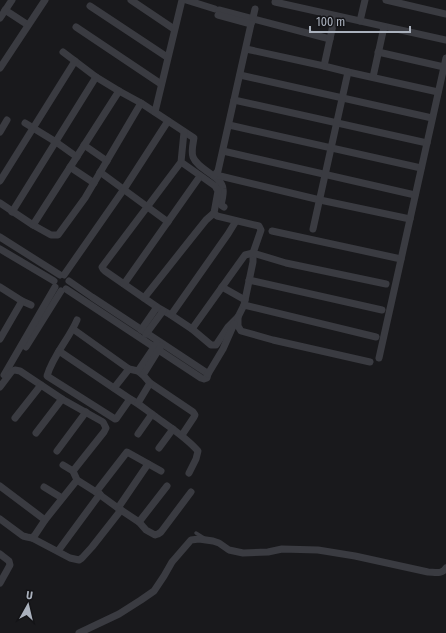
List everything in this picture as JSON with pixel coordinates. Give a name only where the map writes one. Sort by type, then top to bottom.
[{"type":"street","points":[[0,18],[12,0]]},
{"type":"street","points":[[0,68],[45,0]]},
{"type":"street","points":[[131,0],[174,29]]},
{"type":"street","points":[[155,112],[167,57],[182,0]]},
{"type":"street","points":[[186,0],[252,22],[330,39]]},
{"type":"street","points":[[360,21],[364,0]]},
{"type":"street","points":[[386,0],[446,14]]},
{"type":"street","points":[[275,2],[446,40]]},
{"type":"street","points":[[90,6],[167,57]]},
{"type":"street","points":[[215,176],[218,171],[223,151],[255,9]]},
{"type":"street","points":[[5,10],[28,25]]},
{"type":"street","points":[[324,66],[335,16]]},
{"type":"street","points":[[76,27],[161,84]]},
{"type":"street","points":[[373,77],[384,27]]},
{"type":"street","points":[[246,49],[438,92]]},
{"type":"street","points":[[63,52],[96,77],[141,102],[194,138],[192,151],[193,157],[197,163],[217,178],[223,188],[222,205],[224,207]]},
{"type":"street","points":[[378,52],[444,67]]},
{"type":"street","points":[[379,358],[446,58]]},
{"type":"street","points":[[0,181],[75,61]]},
{"type":"street","points":[[313,228],[348,72]]},
{"type":"street","points":[[240,75],[432,118]]},
{"type":"street","points":[[12,212],[96,77]]},
{"type":"street","points":[[33,225],[119,91]]},
{"type":"street","points":[[234,100],[426,144]]},
{"type":"street","points":[[0,203],[12,212],[51,235],[58,235],[85,198],[141,102]]},
{"type":"street","points":[[0,132],[7,120]]},
{"type":"street","points":[[26,347],[59,287],[56,277],[62,275],[124,189],[168,121]]},
{"type":"street","points":[[25,123],[77,157]]},
{"type":"street","points":[[229,125],[421,168]]},
{"type":"street","points":[[184,132],[181,162],[102,267],[105,271],[144,298],[192,329],[211,345],[216,345],[228,327],[238,317]]},
{"type":"street","points":[[84,145],[107,161]]},
{"type":"street","points":[[223,151],[415,195]]},
{"type":"street","points":[[144,298],[206,220],[214,213],[218,191],[215,186],[181,162]]},
{"type":"street","points":[[70,167],[94,183]]},
{"type":"street","points":[[100,172],[168,222]]},
{"type":"street","points":[[215,176],[410,220]]},
{"type":"street","points":[[124,284],[198,179]]},
{"type":"street","points":[[158,345],[144,332],[92,298],[68,278],[2,239],[0,250],[59,287],[158,345],[207,373],[208,374],[223,348],[244,302],[253,262],[253,253],[260,230],[259,226],[217,216],[214,213]]},
{"type":"street","points":[[171,315],[236,221]]},
{"type":"street","points":[[272,231],[401,260]]},
{"type":"street","points":[[192,329],[245,255],[253,253],[286,263],[386,284]]},
{"type":"street","points":[[249,280],[382,310]]},
{"type":"street","points":[[59,287],[69,286],[70,281]]},
{"type":"street","points":[[4,375],[59,287]]},
{"type":"street","points":[[222,287],[244,302],[376,337]]},
{"type":"street","points":[[0,288],[31,305]]},
{"type":"street","points":[[0,339],[22,301]]},
{"type":"street","points":[[144,332],[160,309]]},
{"type":"street","points":[[238,317],[238,326],[241,331],[273,340],[370,362]]},
{"type":"street","points":[[77,320],[73,330],[59,351],[47,376],[114,419],[116,419],[130,399]]},
{"type":"street","points":[[73,330],[130,368],[141,373],[150,383],[194,412],[194,417],[182,435]]},
{"type":"street","points":[[141,373],[158,345]]},
{"type":"street","points":[[59,351],[138,403],[182,435],[198,451],[189,473]]},
{"type":"street","points":[[114,388],[130,368]]},
{"type":"street","points":[[0,387],[12,371],[20,371],[62,399],[103,422],[106,428],[104,432],[73,471]]},
{"type":"street","points":[[138,403],[150,383]]},
{"type":"street","points":[[15,418],[41,385]]},
{"type":"street","points":[[36,433],[62,399]]},
{"type":"street","points":[[57,450],[86,412]]},
{"type":"street","points":[[138,434],[152,414]]},
{"type":"street","points":[[159,448],[173,429]]},
{"type":"street","points":[[58,551],[127,452],[161,471]]},
{"type":"street","points":[[0,519],[23,536],[32,538],[70,558],[79,560],[119,509],[148,464]]},
{"type":"street","points":[[63,465],[73,471],[77,480],[98,493],[139,522],[150,533],[155,535],[158,534],[191,492]]},
{"type":"street","points":[[32,538],[77,480]]},
{"type":"street","points":[[0,486],[45,520]]},
{"type":"street","points":[[139,522],[167,486]]},
{"type":"street","points":[[44,487],[62,498]]},
{"type":"street","points":[[79,633],[119,614],[154,591],[172,562],[191,540],[207,540],[216,542],[229,550],[243,553],[268,552],[282,549],[318,550],[355,556],[428,572],[439,573],[445,571],[446,568]]},
{"type":"street","points":[[0,583],[10,565],[1,554]]},
{"type":"lane","points":[[196,533],[207,540]]}]
